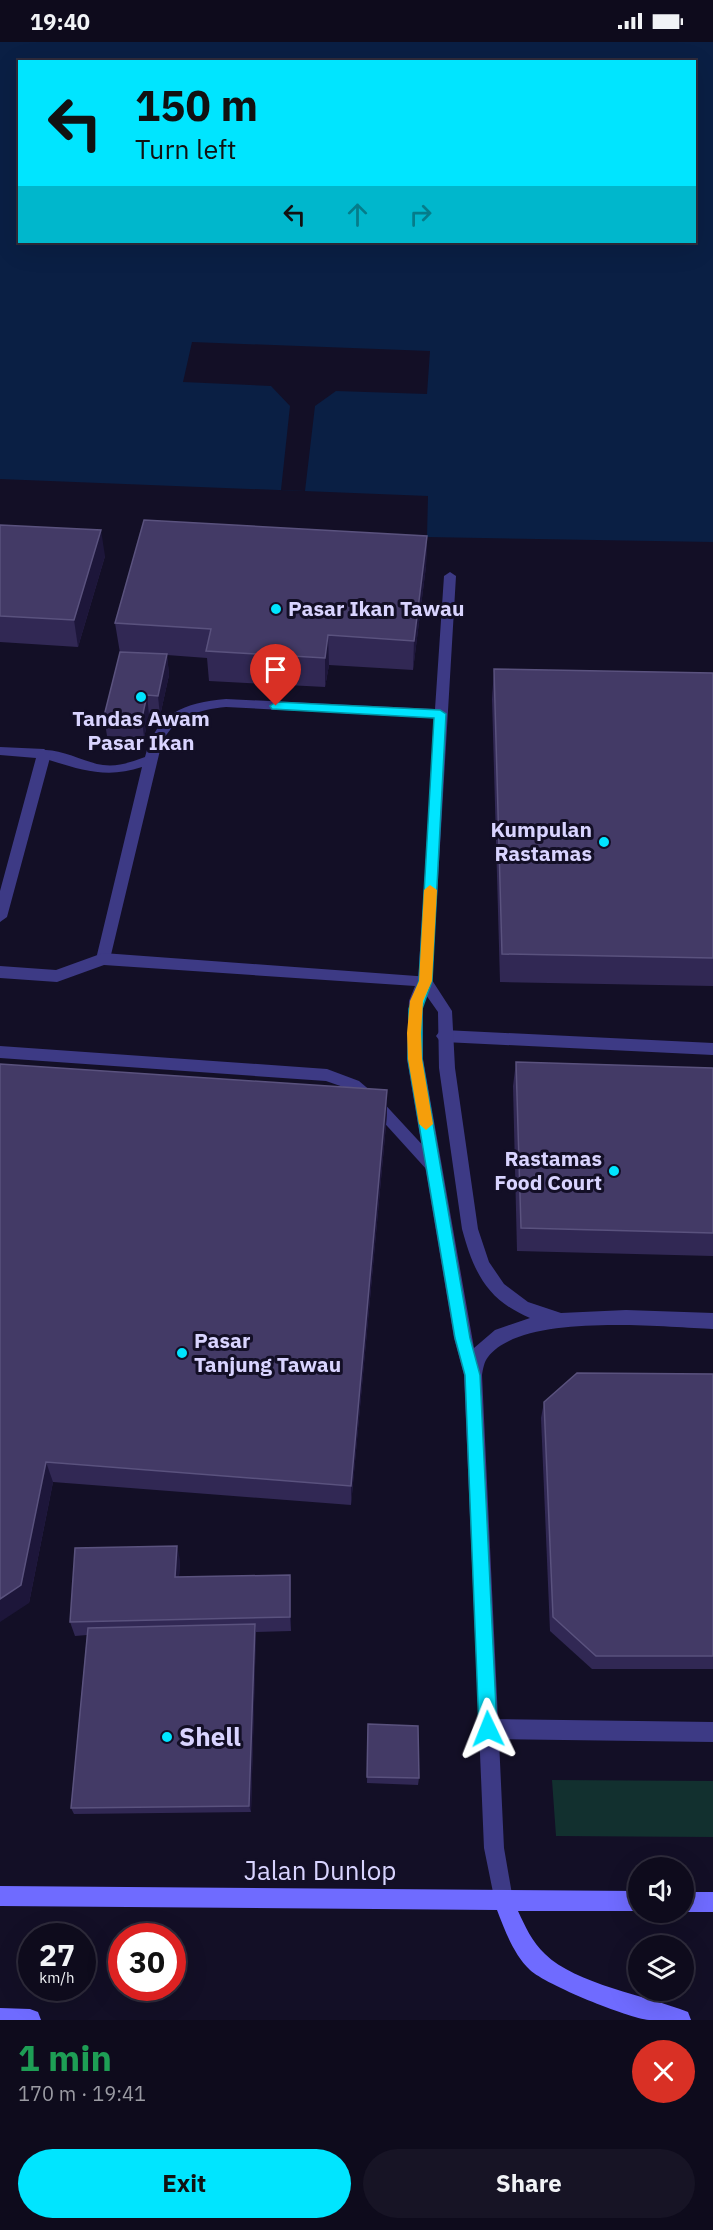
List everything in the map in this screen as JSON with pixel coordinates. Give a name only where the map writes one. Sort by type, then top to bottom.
[{"type":"main road","name":"Jalan Dunlop","points":[[0,1896],[628,1901]]},
{"type":"main road","points":[[503,1900],[524,1945],[539,1965],[579,1984],[680,2020]]},
{"type":"main road","points":[[694,1902],[713,1902]]},
{"type":"main road","points":[[0,2019],[30,2020]]},
{"type":"street","points":[[450,576],[425,981],[417,1001],[415,1051],[463,1338],[472,1375],[494,1848],[503,1900]]},
{"type":"street","points":[[103,958],[150,760],[162,727],[177,714],[200,706],[226,703],[440,714]]},
{"type":"street","points":[[0,751],[44,754],[68,759],[96,769],[112,770],[150,760]]},
{"type":"street","points":[[0,917],[5,881],[44,754]]},
{"type":"street","points":[[0,972],[57,976],[103,958],[425,981]]},
{"type":"street","points":[[425,981],[445,1011],[444,1036],[470,1229],[476,1252],[488,1277],[505,1298],[530,1312],[557,1319],[713,1321]]},
{"type":"street","points":[[444,1036],[713,1049]]},
{"type":"street","points":[[0,1052],[327,1075],[354,1085],[374,1101],[433,1165]]},
{"type":"street","points":[[472,1375],[477,1359],[484,1348],[497,1339],[512,1331],[557,1319]]},
{"type":"street","points":[[488,1729],[713,1732]]},
{"type":"green space","points":[[552,1780],[713,1781],[713,1837],[556,1836]]},
{"type":"water","points":[[0,42],[713,42],[713,542],[427,537],[428,496],[0,479]]},
{"type":"pier","points":[[192,342],[430,351],[427,394],[336,391],[315,406],[305,491],[281,490],[290,406],[271,386],[183,382]]},
{"type":"building","name":"Pasar Ikan Tawau","points":[[144,520],[427,536],[414,641],[328,635],[325,658],[206,651],[211,629],[115,623]]},
{"type":"building","points":[[0,525],[101,530],[74,620],[0,616]]},
{"type":"building","points":[[120,652],[167,654],[158,696],[147,695],[142,718],[104,716]]},
{"type":"building","name":"Kumpulan Rastamas","points":[[494,669],[713,673],[713,958],[502,954]]},
{"type":"building","name":"Rastamas Food Court","points":[[516,1062],[713,1068],[713,1233],[521,1228]]},
{"type":"building","name":"Pasar Tanjung Tawau","points":[[0,1064],[387,1090],[351,1486],[46,1462],[21,1585],[0,1599]]},
{"type":"building","points":[[577,1373],[713,1374],[713,1656],[596,1656],[553,1617],[544,1402]]},
{"type":"building","points":[[177,1546],[175,1577],[290,1575],[290,1617],[70,1622],[75,1548]]},
{"type":"building","name":"Shell","points":[[255,1624],[249,1806],[71,1808],[88,1628]]},
{"type":"building","points":[[368,1724],[418,1726],[419,1778],[367,1777]]},
{"type":"slow traffic","points":[[426,1124],[415,1059],[414,1033],[417,1001],[425,981],[430,890]]},
{"type":"place","name":"Pasar Ikan Tawau","points":[[276,609]]},
{"type":"place","name":"Tandas Awam Pasar Ikan","points":[[141,697]]},
{"type":"place","name":"Kumpulan Rastamas","points":[[604,842]]},
{"type":"place","name":"Rastamas Food Court","points":[[614,1171]]},
{"type":"place","name":"Pasar Tanjung Tawau","points":[[182,1353]]},
{"type":"place","name":"Shell","points":[[167,1737]]},
{"type":"route","points":[[276,706],[440,714],[425,981],[417,1001],[414,1033],[415,1059],[463,1338],[472,1375],[488,1729]]}]
